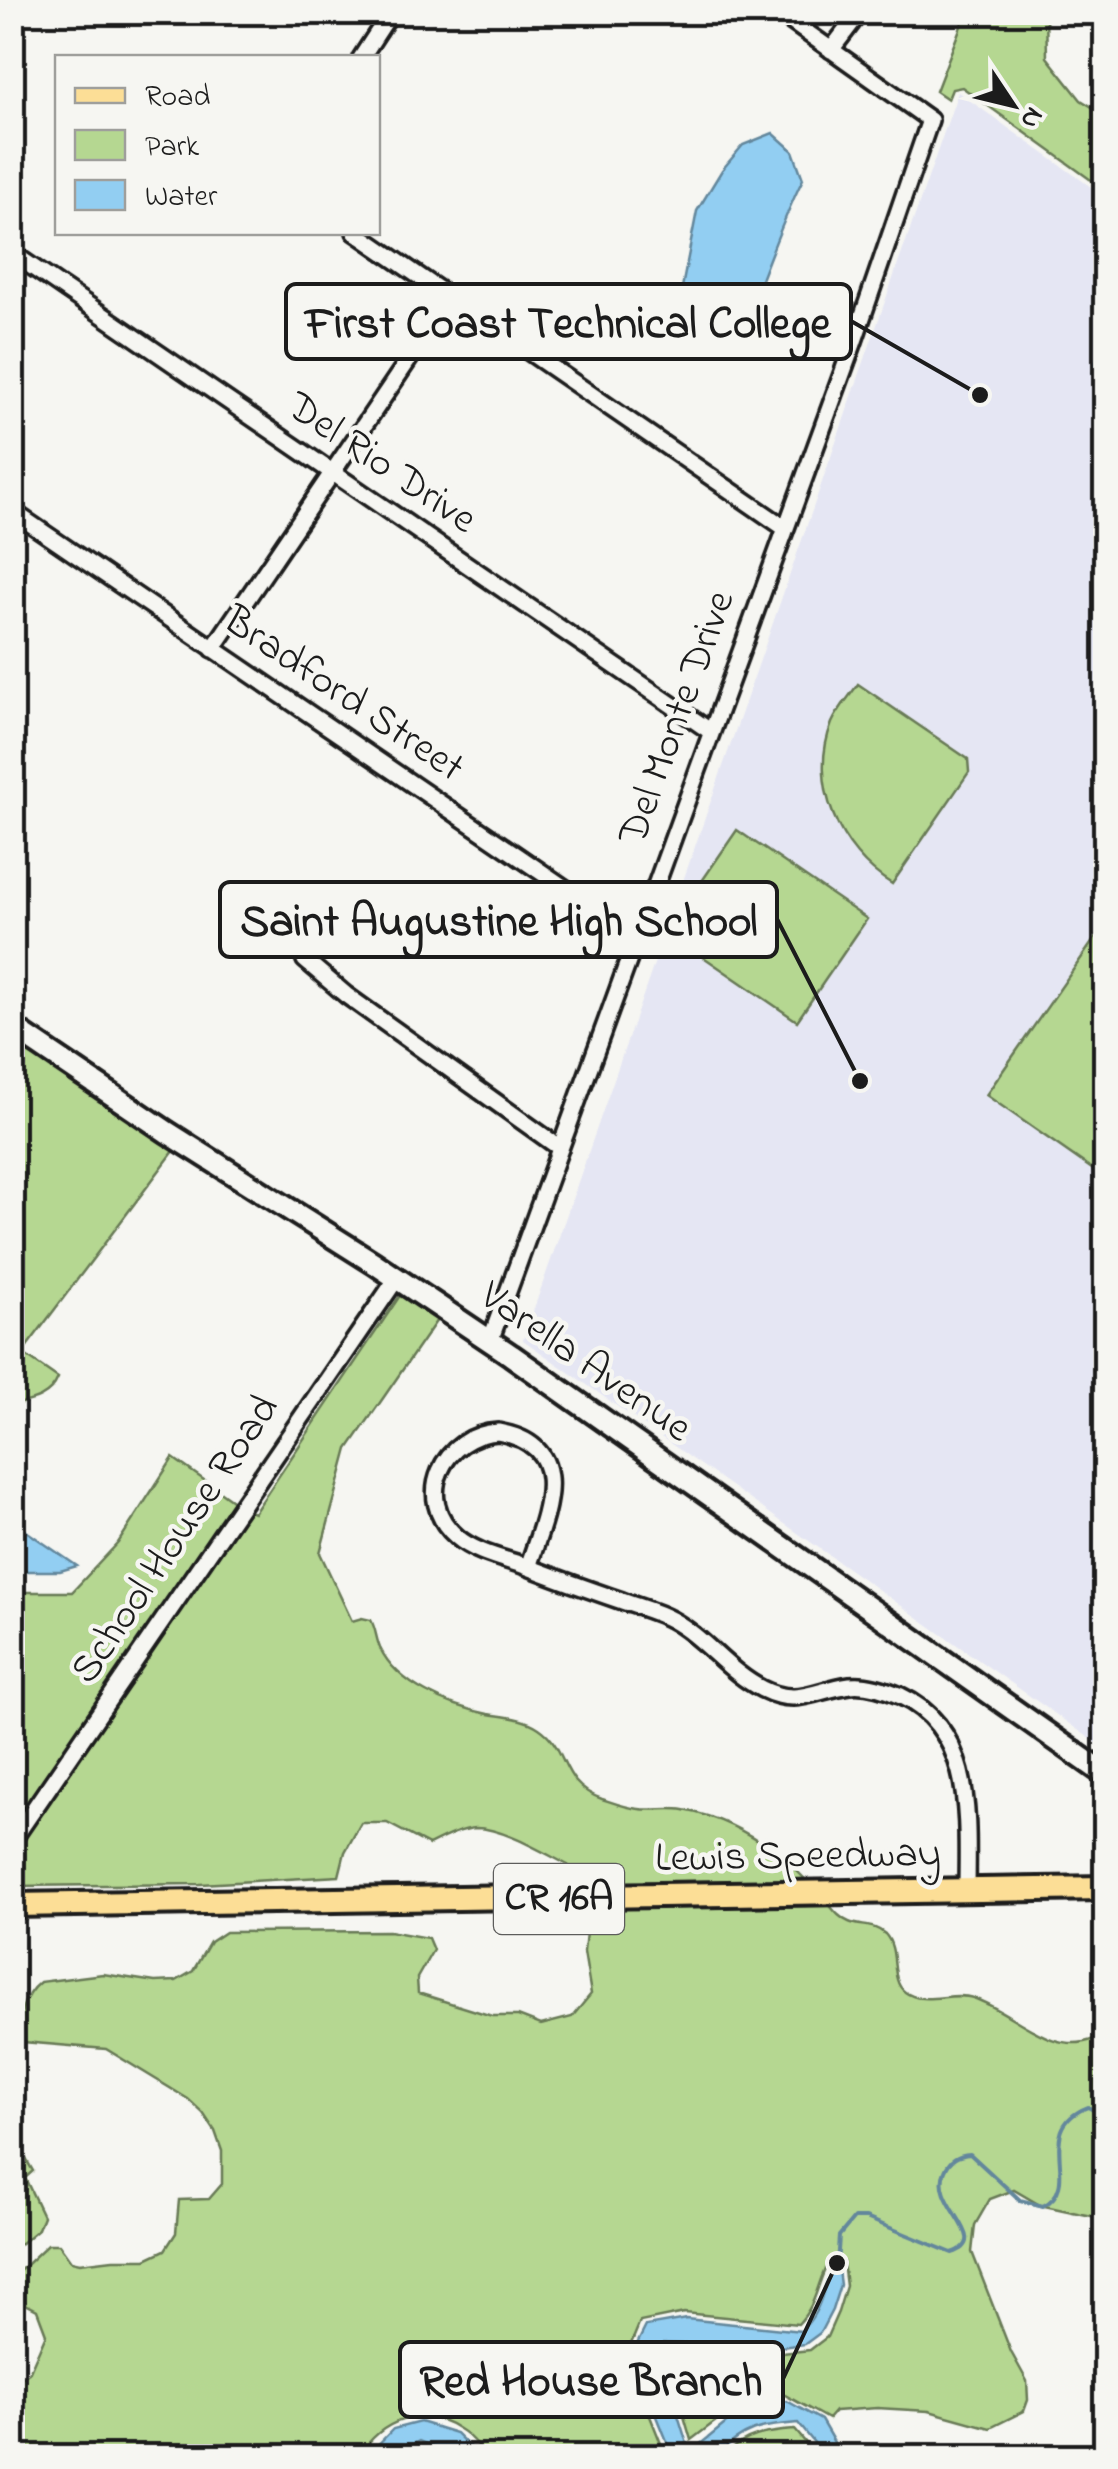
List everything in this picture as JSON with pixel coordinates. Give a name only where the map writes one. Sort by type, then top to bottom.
[{"type":"main road","name":"Lewis Speedway","points":[[12,1905],[1106,1888]]},
{"type":"street","points":[[363,55],[391,12]]},
{"type":"street","points":[[778,12],[832,50],[860,12]]},
{"type":"street","name":"Del Monte Drive","points":[[490,1341],[873,288],[930,120],[832,50]]},
{"type":"street","points":[[359,235],[784,528]]},
{"type":"street","name":"Del Rio Drive","points":[[12,253],[710,731]]},
{"type":"street","points":[[213,649],[449,300]]},
{"type":"street","name":"Bradford Street","points":[[12,511],[636,936]]},
{"type":"street","points":[[305,927],[299,940],[304,960],[399,1035],[560,1148]]},
{"type":"street","name":"Varella Avenue","points":[[12,1027],[490,1341],[1106,1775]]},
{"type":"street","name":"School House Road","points":[[12,1841],[397,1278]]},
{"type":"street","points":[[528,1567],[552,1489],[545,1462],[526,1441],[512,1434],[470,1437],[450,1454],[437,1482],[439,1511],[454,1535],[466,1544],[528,1567],[667,1617],[700,1637],[760,1688],[786,1699],[806,1698],[852,1684],[888,1690],[914,1702],[944,1728],[960,1769],[967,1830],[966,1892]]},
{"type":"shaded area","points":[[958,92],[1105,197],[1105,1749],[523,1340]]},
{"type":"green space","points":[[966,13],[1046,13],[1047,57],[1081,100],[1105,115],[1105,190],[962,87],[952,89],[948,99],[936,91]]},
{"type":"green space","points":[[858,684],[968,759],[969,772],[892,884],[857,854],[843,835],[826,792],[826,746],[832,723]]},
{"type":"green space","points":[[737,830],[867,919],[797,1021],[667,932]]},
{"type":"green space","points":[[1105,924],[1105,1178],[986,1095]]},
{"type":"green space","points":[[13,1036],[177,1147],[22,1353],[58,1378],[55,1385],[39,1398],[13,1405]]},
{"type":"green space","points":[[403,1291],[439,1317],[348,1449],[320,1553],[352,1621],[371,1620],[388,1661],[426,1692],[458,1706],[521,1720],[539,1728],[556,1746],[571,1775],[588,1792],[630,1808],[678,1809],[721,1821],[770,1849],[813,1887],[576,1891],[568,1865],[498,1832],[470,1829],[429,1845],[387,1823],[361,1823],[345,1852],[339,1876],[200,1884],[13,1886],[12,1856],[249,1511],[254,1513]]},
{"type":"green space","points":[[173,1458],[235,1502],[13,1826],[13,1592],[72,1592],[118,1543]]},
{"type":"green space","points":[[826,1901],[845,1920],[885,1934],[900,1987],[912,1996],[973,1998],[1063,2042],[1094,2039],[1105,2023],[1105,2219],[1040,2205],[1014,2190],[990,2199],[975,2225],[972,2252],[1011,2352],[1027,2381],[1024,2411],[990,2428],[929,2411],[877,2408],[835,2411],[828,2419],[785,2395],[737,2405],[691,2440],[684,2416],[685,2391],[664,2357],[668,2349],[773,2354],[810,2350],[827,2337],[846,2286],[843,2262],[831,2258],[810,2308],[798,2324],[684,2313],[640,2322],[626,2356],[666,2456],[487,2456],[459,2429],[417,2417],[379,2433],[359,2456],[13,2456],[13,2383],[29,2373],[46,2334],[37,2310],[16,2299],[13,2277],[48,2244],[59,2244],[71,2261],[80,2263],[146,2259],[165,2250],[176,2233],[179,2200],[209,2199],[222,2184],[222,2151],[215,2131],[188,2099],[106,2049],[23,2042],[22,2009],[40,1982],[103,1974],[176,1981],[193,1971],[210,1942],[225,1932],[389,1931],[428,1938],[433,1950],[417,1978],[418,1993],[492,2016],[518,2016],[541,2025],[572,2017],[591,1994],[584,1952],[587,1922],[581,1906]]},
{"type":"green space","points":[[12,2135],[33,2171],[25,2178],[43,2216],[38,2229],[13,2250]]},
{"type":"green space","points":[[795,2430],[817,2456],[726,2456],[749,2439]]},
{"type":"water","points":[[110,13],[178,13],[134,23]]},
{"type":"water","points":[[773,133],[793,151],[803,179],[740,332],[704,332],[686,320],[680,298],[697,211],[743,145]]},
{"type":"water","points":[[1105,325],[1105,390],[1093,372]]},
{"type":"water","points":[[13,1522],[77,1566],[60,1571],[13,1571]]},
{"type":"water","points":[[837,2263],[840,2285],[832,2310],[820,2333],[805,2344],[773,2348],[663,2343],[657,2357],[679,2394],[678,2415],[688,2447],[698,2446],[741,2411],[787,2401],[821,2420],[842,2456],[825,2456],[798,2423],[753,2430],[717,2456],[673,2456],[632,2354],[646,2326],[686,2319],[801,2331],[815,2312]]},
{"type":"water","points":[[420,2422],[456,2433],[479,2456],[445,2456],[419,2441],[389,2456],[367,2456],[393,2429]]},
{"type":"waterway","points":[[837,2265],[839,2236],[854,2218],[866,2218],[952,2253],[964,2247],[965,2230],[943,2183],[949,2163],[962,2155],[970,2154],[1020,2200],[1043,2206],[1055,2196],[1060,2184],[1062,2129],[1071,2117],[1088,2107],[1106,2117]]},
{"type":"place","name":"First Coast Technical College","points":[[980,395]]},
{"type":"place","name":"Saint Augustine High School","points":[[860,1081]]},
{"type":"place","name":"Red House Branch","points":[[837,2263]]}]
